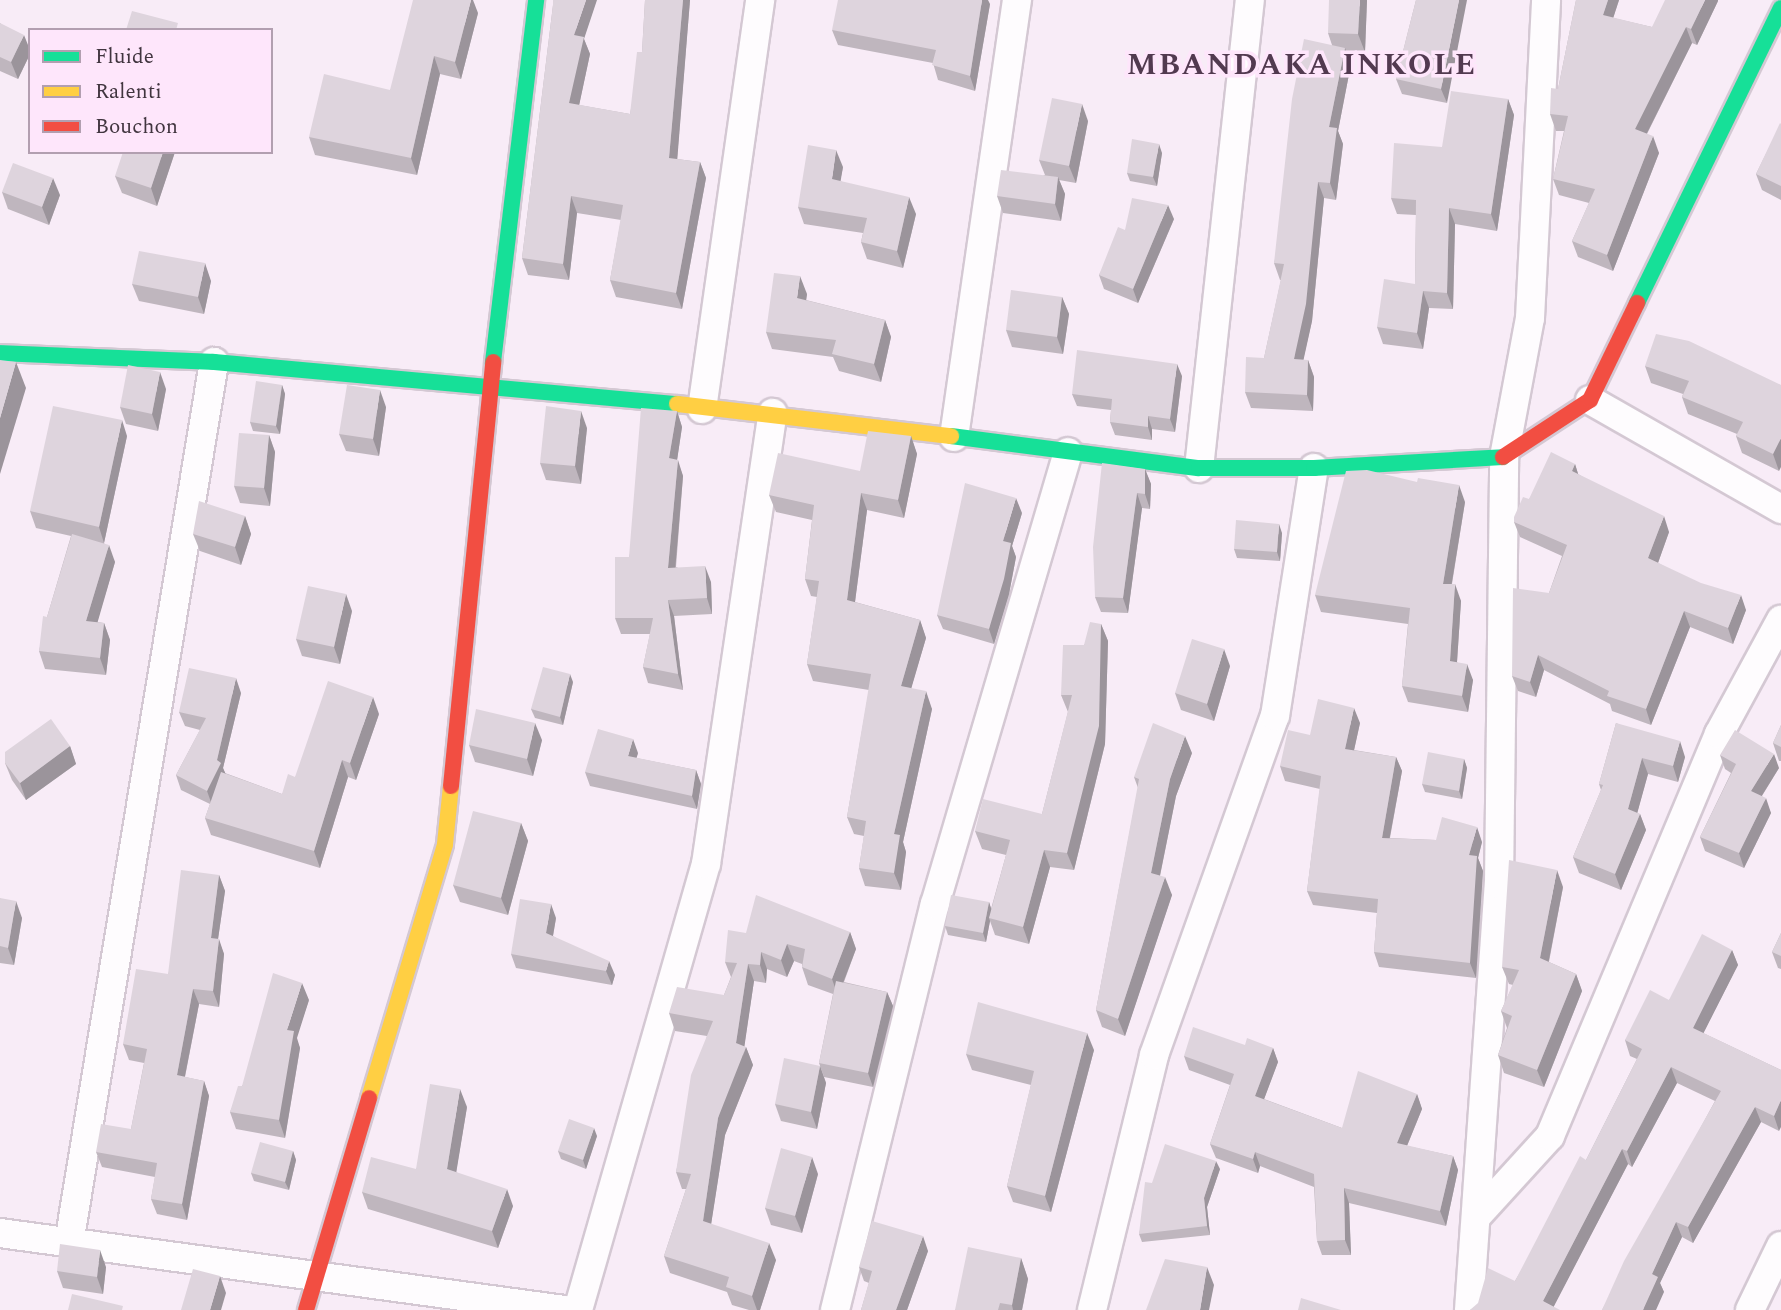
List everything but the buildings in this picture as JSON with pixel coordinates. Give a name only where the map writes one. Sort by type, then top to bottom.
[{"type":"street","points":[[306,1310],[445,844],[490,390],[536,0]]},
{"type":"street","points":[[702,409],[760,0]]},
{"type":"street","points":[[954,437],[1017,0]]},
{"type":"street","points":[[1199,468],[1250,0]]},
{"type":"street","points":[[1469,1310],[1499,884],[1504,457],[1530,318],[1546,0]]},
{"type":"street","points":[[0,353],[214,362],[490,390],[773,413],[1199,468],[1314,468],[1504,457],[1590,400],[1781,8]]},
{"type":"street","points":[[69,1242],[214,362]]},
{"type":"street","points":[[1590,400],[1781,509]]},
{"type":"street","points":[[578,1310],[706,864],[773,413]]},
{"type":"street","points":[[835,1310],[935,904],[1068,452]]},
{"type":"street","points":[[1092,1310],[1154,1055],[1275,716],[1314,468]]},
{"type":"street","points":[[1477,1216],[1550,1136],[1719,734],[1781,620]]},
{"type":"street","points":[[0,1233],[317,1279],[564,1310]]},
{"type":"street","points":[[1750,1310],[1781,1246]]},
{"type":"traffic: fast","points":[[493,362],[536,0]]},
{"type":"traffic: fast","points":[[1637,303],[1781,8]]},
{"type":"traffic: fast","points":[[0,353],[214,362],[677,404]]},
{"type":"traffic: fast","points":[[951,436],[1199,468],[1314,468],[1503,457]]},
{"type":"traffic: slow","points":[[677,404],[951,436]]},
{"type":"traffic: slow","points":[[369,1098],[445,844],[451,786]]},
{"type":"traffic: jam","points":[[1503,457],[1590,400],[1637,303]]},
{"type":"traffic: jam","points":[[451,786],[493,362]]},
{"type":"traffic: jam","points":[[306,1310],[369,1098]]},
{"type":"district","name":"MBANDAKA INKOLE","points":[[1302,65]]}]
